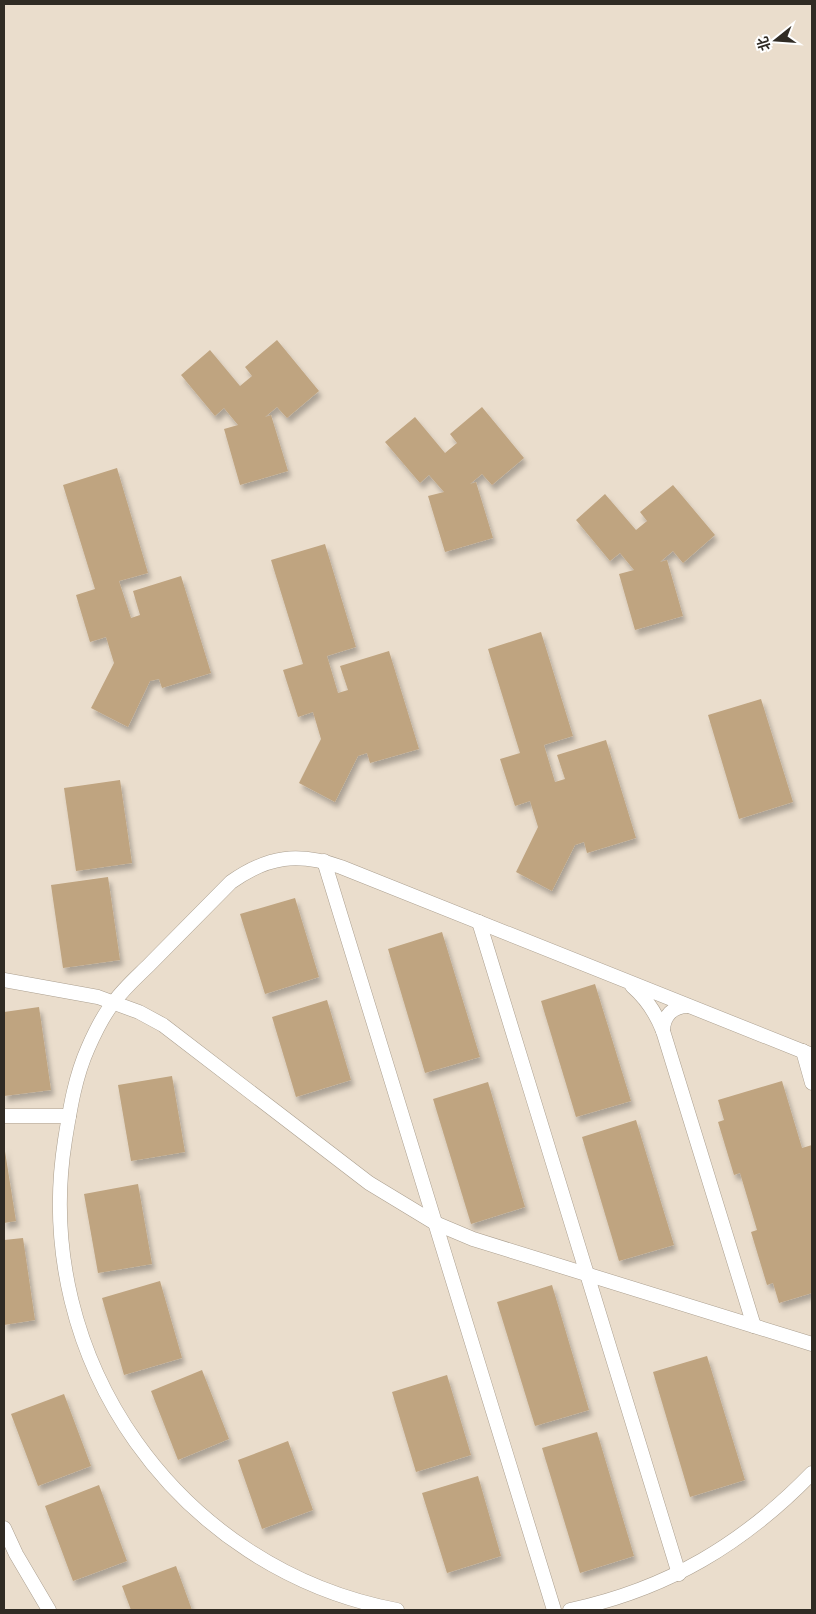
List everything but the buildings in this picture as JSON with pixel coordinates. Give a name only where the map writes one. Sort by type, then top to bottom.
[{"type":"lane","points":[[397,1610],[333,1593],[294,1577],[256,1556],[222,1533],[190,1505],[160,1474],[134,1441],[112,1405],[93,1366],[78,1327],[68,1286],[62,1243],[60,1201],[62,1158],[76,1082],[87,1050],[113,1002],[231,882],[246,871],[264,863],[283,858],[302,857],[324,861],[807,1053],[812,1083]]},
{"type":"lane","points":[[324,861],[554,1610]]},
{"type":"lane","points":[[479,922],[679,1574]]},
{"type":"lane","points":[[619,978],[646,1000],[656,1014],[663,1031],[754,1326]]},
{"type":"lane","points":[[4,980],[82,994],[113,1002],[139,1012],[171,1030],[369,1183],[436,1223],[473,1239],[812,1344]]},
{"type":"lane","points":[[663,1031],[663,1025],[669,1013],[681,1006],[688,1006]]},
{"type":"lane","points":[[4,1116],[69,1116]]},
{"type":"lane","points":[[570,1610],[639,1591],[679,1574],[717,1553],[786,1500],[812,1472]]},
{"type":"lane","points":[[4,1528],[16,1554],[49,1610]]}]
